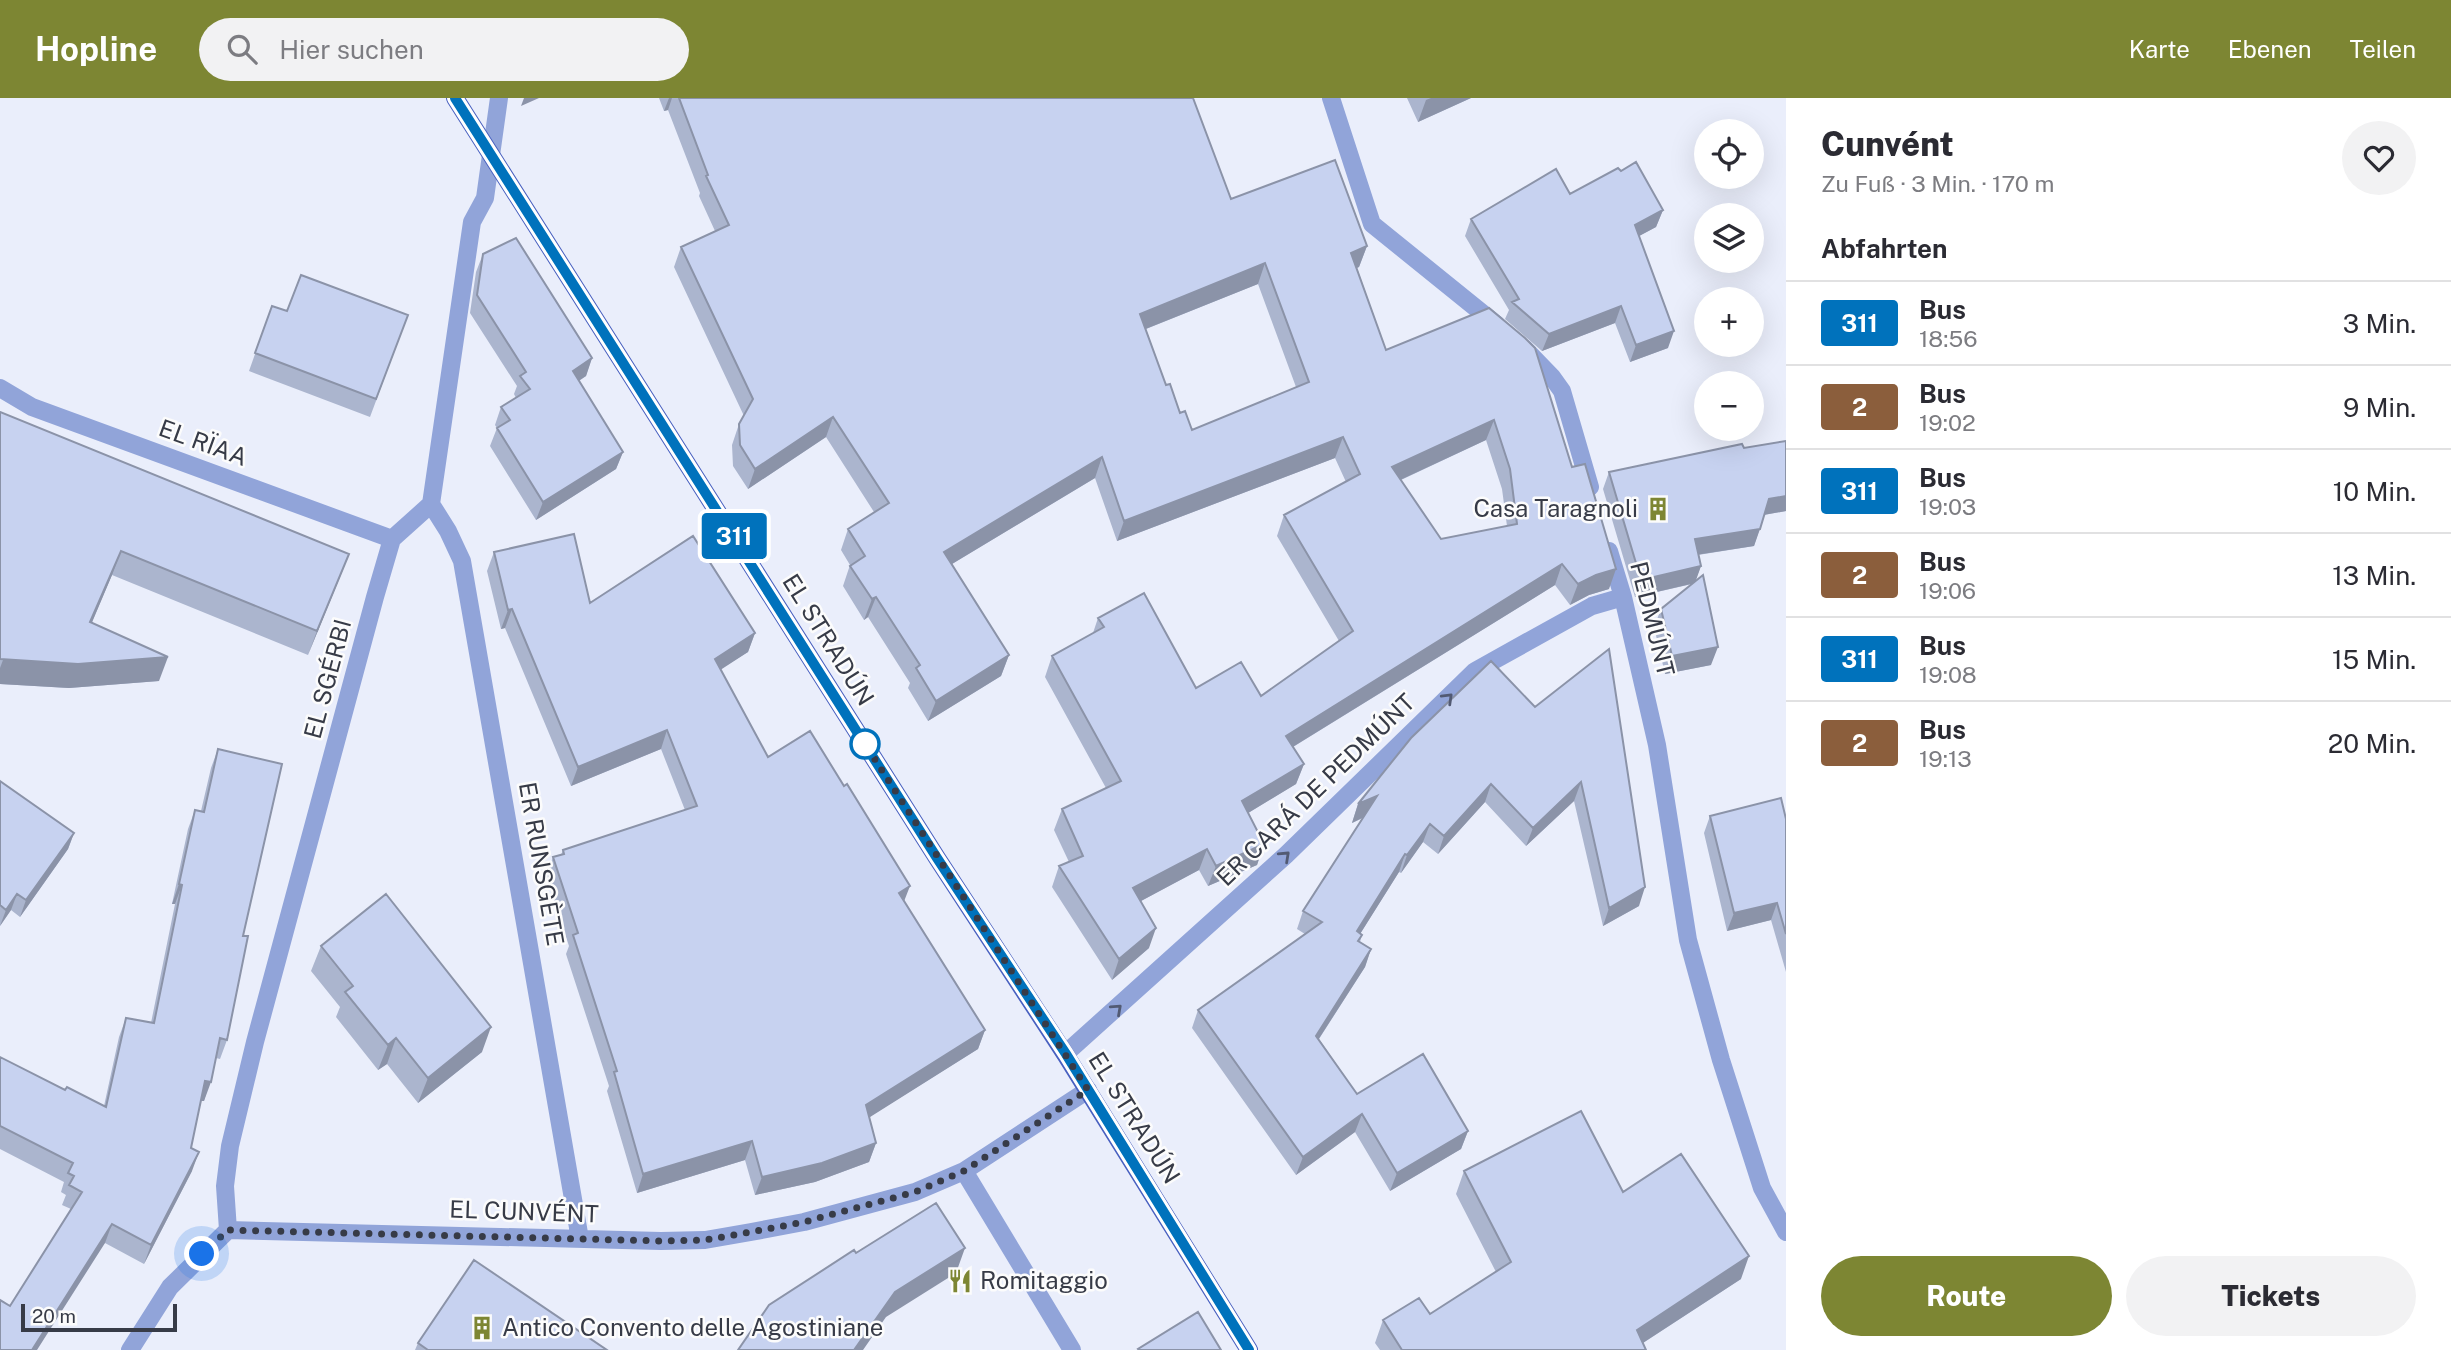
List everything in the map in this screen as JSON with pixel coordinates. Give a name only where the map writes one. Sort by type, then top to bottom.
[{"type":"main road","name":"EL STRADÚN","points":[[456,98],[929,846],[1066,1054],[1249,1350]]},
{"type":"street","points":[[392,539],[431,504],[470,232],[472,222],[485,198],[499,98]]},
{"type":"street","points":[[1331,98],[1372,224],[1491,320],[1552,377],[1562,391],[1596,507]]},
{"type":"street","name":"EL RÏAA","points":[[0,388],[32,407],[392,539]]},
{"type":"street","name":"ER RUNSGÈTE","points":[[431,504],[462,561],[580,1239]]},
{"type":"street","name":"PEDMÚNT","points":[[1604,533],[1623,597],[1657,745],[1688,940],[1721,1060],[1762,1188],[1786,1232]]},
{"type":"street","name":"EL SGÉRBI","points":[[228,1230],[225,1186],[230,1146],[254,1042],[392,539]]},
{"type":"street","name":"ER CARÁ DE PEDMÚNT","points":[[1066,1054],[1286,855],[1475,671],[1592,606],[1623,597]]},
{"type":"street","name":"EL CUNVÉNT","points":[[228,1230],[705,1240],[804,1222],[915,1192],[964,1171],[1088,1090]]},
{"type":"street","points":[[964,1171],[1072,1350]]},
{"type":"street","points":[[130,1350],[170,1287],[228,1230]]},
{"type":"building","points":[[679,98],[1193,98],[1231,199],[1335,160],[1367,246],[1351,253],[1386,350],[1489,308],[1535,348],[1572,467],[1585,464],[1616,569],[1578,584],[1562,564],[1286,736],[1304,764],[1242,801],[1264,844],[1216,866],[1207,849],[1133,888],[1156,928],[1119,959],[1059,866],[1083,856],[1062,809],[1121,781],[1052,656],[1104,627],[1098,618],[1144,593],[1196,688],[1241,662],[1261,696],[1353,631],[1284,515],[1360,474],[1343,437],[1124,521],[1102,457],[944,552],[1009,655],[936,701],[916,668],[920,665],[876,597],[872,599],[850,566],[865,556],[848,529],[889,503],[833,417],[755,469],[740,445],[739,424],[753,399],[681,247],[729,225],[706,176],[708,175]],"holes":[[[1265,263],[1309,382],[1192,430],[1185,411],[1180,413],[1170,384],[1166,385],[1140,314]],[[1494,420],[1510,469],[1517,524],[1441,539],[1392,467]]]},
{"type":"building","points":[[1636,162],[1663,210],[1635,225],[1674,331],[1636,345],[1621,306],[1549,334],[1512,302],[1519,299],[1471,219],[1556,169],[1570,194],[1618,168],[1621,171]]},
{"type":"building","points":[[516,238],[592,358],[573,371],[623,452],[543,502],[497,428],[510,420],[501,407],[530,389],[520,376],[526,372],[477,295],[483,254]]},
{"type":"building","points":[[301,275],[408,315],[376,399],[255,353],[272,306],[287,311]]},
{"type":"building","points":[[0,412],[349,554],[317,631],[121,551],[90,622],[168,657],[78,664],[0,659]]},
{"type":"building","points":[[1786,441],[1786,496],[1769,499],[1760,529],[1695,539],[1701,566],[1641,580],[1609,472],[1742,444],[1744,448]]},
{"type":"building","points":[[574,534],[590,603],[693,536],[755,633],[715,659],[768,757],[810,731],[844,786],[847,784],[910,886],[899,893],[985,1030],[866,1105],[876,1143],[822,1163],[762,1177],[752,1141],[643,1174],[614,1072],[617,1071],[573,935],[578,933],[553,857],[564,854],[563,850],[697,806],[667,730],[578,767],[512,609],[508,610],[494,552]]},
{"type":"building","points":[[1703,575],[1718,647],[1672,656],[1661,609]]},
{"type":"building","points":[[1609,649],[1645,887],[1609,908],[1581,782],[1533,828],[1491,784],[1444,836],[1430,824],[1407,855],[1405,854],[1357,931],[1362,935],[1358,941],[1371,949],[1316,1036],[1357,1094],[1423,1054],[1468,1131],[1397,1173],[1362,1114],[1303,1157],[1198,1010],[1322,922],[1303,911],[1377,796],[1358,804],[1411,738],[1491,661],[1535,707]]},
{"type":"building","points":[[218,749],[282,764],[243,936],[248,936],[227,1040],[220,1038],[211,1082],[205,1081],[191,1148],[199,1152],[151,1245],[112,1224],[32,1350],[0,1350],[0,1300],[10,1306],[82,1192],[69,1185],[74,1176],[68,1173],[73,1163],[0,1126],[0,1057],[65,1090],[67,1087],[106,1107],[126,1018],[154,1023],[195,810],[204,812]]},
{"type":"building","points":[[0,781],[74,833],[26,900],[17,894],[6,910],[0,905]]},
{"type":"building","points":[[1781,798],[1786,819],[1786,934],[1777,903],[1734,913],[1710,816]]},
{"type":"building","points":[[386,894],[491,1027],[428,1078],[396,1038],[388,1045],[345,992],[353,986],[321,946]]},
{"type":"building","points":[[1581,1111],[1623,1192],[1681,1154],[1749,1256],[1637,1330],[1646,1350],[1402,1350],[1383,1320],[1419,1298],[1430,1314],[1511,1262],[1464,1171]]},
{"type":"building","points":[[936,1203],[965,1248],[895,1292],[854,1350],[738,1350],[769,1305],[854,1250],[856,1253]]},
{"type":"building","name":"Antico Convento delle Agostiniane","points":[[474,1260],[607,1350],[428,1350],[418,1343]]},
{"type":"building","points":[[1198,1312],[1221,1350],[1138,1349]]},
{"type":"bus line","name":"311","points":[[455,98],[937,858],[1066,1054],[1249,1350]]},
{"type":"place","name":"Casa Taragnoli","points":[[1658,509]]},
{"type":"place","name":"Romitaggio","points":[[960,1281]]},
{"type":"place","name":"Antico Convento delle Agostiniane","points":[[482,1328]]},
{"type":"route","points":[[202,1254],[228,1230],[661,1241],[705,1240],[751,1232],[804,1222],[915,1192],[964,1171],[1088,1090],[865,744]]}]
